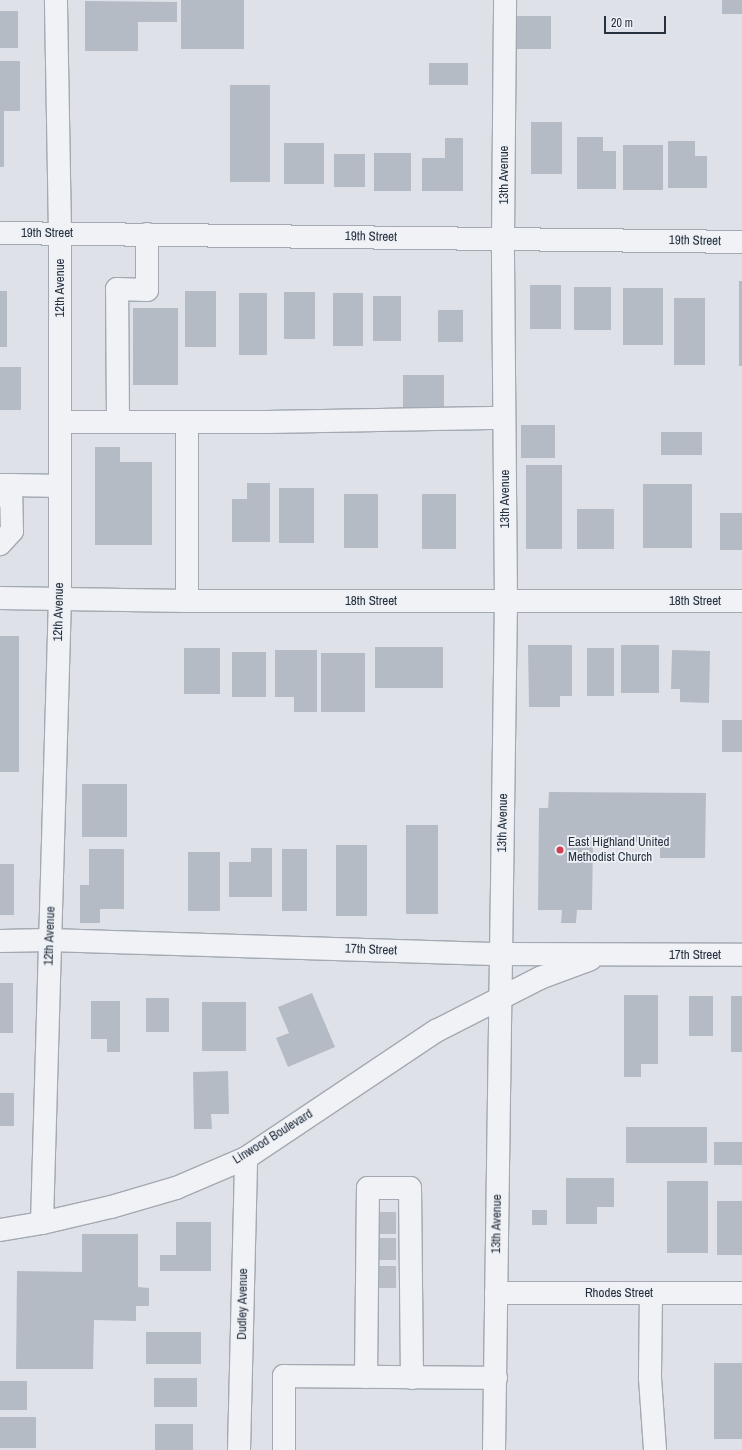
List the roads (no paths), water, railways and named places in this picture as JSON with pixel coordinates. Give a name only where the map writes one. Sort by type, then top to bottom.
[{"type":"street","name":"12th Avenue","points":[[42,1223],[60,599],[60,233],[56,0]]},
{"type":"street","name":"13th Avenue","points":[[494,1450],[506,601],[503,239],[505,0]]},
{"type":"street","name":"19th Street","points":[[0,233],[742,242]]},
{"type":"street","points":[[118,421],[117,290],[146,290],[147,234]]},
{"type":"street","points":[[60,422],[118,421],[187,423],[504,418]]},
{"type":"street","points":[[187,423],[187,601]]},
{"type":"street","points":[[0,544],[12,531],[4,490],[60,486]]},
{"type":"street","name":"18th Street","points":[[0,598],[187,601],[742,601]]},
{"type":"street","name":"17th Street","points":[[0,941],[49,940],[501,954],[742,955]]},
{"type":"street","points":[[500,998],[540,978],[604,954]]},
{"type":"street","name":"Linwood Boulevard","points":[[0,1230],[42,1223],[111,1207],[176,1188],[246,1158],[436,1031],[500,998]]},
{"type":"street","name":"Dudley Avenue","points":[[239,1450],[246,1158]]},
{"type":"street","points":[[366,1377],[371,1249],[371,1223],[368,1188],[410,1188],[405,1223],[404,1277],[412,1378]]},
{"type":"street","name":"Rhodes Street","points":[[496,1293],[742,1293]]},
{"type":"street","points":[[650,1293],[650,1378],[655,1450]]},
{"type":"street","points":[[284,1450],[284,1376],[496,1378]]},
{"type":"tunnel","points":[[374,1223],[399,1223]]},
{"type":"tunnel","points":[[374,1249],[398,1249]]},
{"type":"tunnel","points":[[374,1277],[397,1277]]},
{"type":"place","name":"East Highland United Methodist Church","points":[[560,850]]}]
